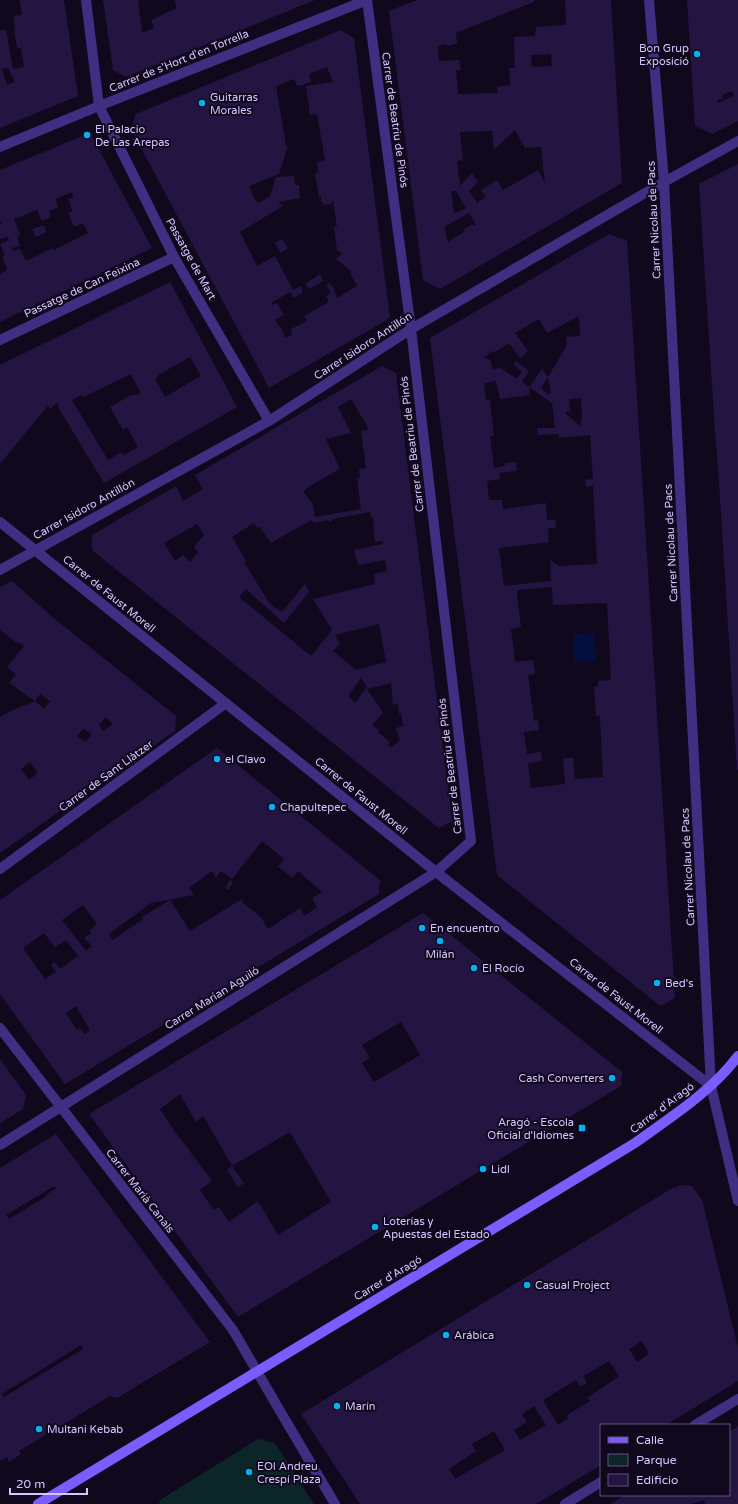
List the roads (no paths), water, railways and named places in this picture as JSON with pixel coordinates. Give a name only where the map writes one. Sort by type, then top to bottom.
[{"type":"main road","name":"Carrer d'Aragó","points":[[38,1504],[624,1150],[683,1109],[711,1086],[738,1056]]},
{"type":"street","name":"Passatge de Mart","points":[[86,0],[99,106],[174,257],[269,421]]},
{"type":"street","name":"Carrer de s'Hort d'en Torrella","points":[[0,147],[99,106],[367,0]]},
{"type":"street","name":"Carrer de Beatriu de Pinós","points":[[367,0],[411,329],[470,841],[436,872]]},
{"type":"street","name":"Carrer Nicolau de Pacs","points":[[650,0],[664,182],[711,1086],[738,1202]]},
{"type":"street","name":"Carrer Isidoro Antillón","points":[[0,570],[269,421],[411,329],[664,182],[738,141]]},
{"type":"street","name":"Passatge de Can Feixina","points":[[0,340],[174,257]]},
{"type":"street","name":"Carrer de Faust Morell","points":[[0,522],[436,872],[711,1086]]},
{"type":"street","name":"Carrer de Sant Llàtzer","points":[[0,869],[226,703]]},
{"type":"street","name":"Carrer Marian Aguiló","points":[[0,1145],[436,872]]},
{"type":"street","name":"Carrer Marià Canals","points":[[0,1028],[234,1330],[280,1411],[336,1504]]},
{"type":"street","points":[[697,1424],[738,1399]]},
{"type":"street","points":[[565,1504],[600,1483]]},
{"type":"place","name":"Bon Grup Exposició","points":[[697,54]]},
{"type":"place","name":"Guitarras Morales","points":[[202,103]]},
{"type":"place","name":"El Palacio De Las Arepas","points":[[87,135]]},
{"type":"place","name":"el Clavo","points":[[217,759]]},
{"type":"place","name":"Chapultepec","points":[[272,807]]},
{"type":"place","name":"En encuentro","points":[[422,928]]},
{"type":"place","name":"Milán","points":[[440,941]]},
{"type":"place","name":"El Rocío","points":[[474,968]]},
{"type":"place","name":"Bed's","points":[[657,983]]},
{"type":"place","name":"Cash Converters","points":[[612,1078]]},
{"type":"place","name":"Aragó - Escola Oficial d'Idiomes","points":[[582,1128]]},
{"type":"place","name":"Lidl","points":[[483,1169]]},
{"type":"place","name":"Loterías y Apuestas del Estado","points":[[375,1227]]},
{"type":"place","name":"Casual Project","points":[[527,1285]]},
{"type":"place","name":"Arábica","points":[[446,1335]]},
{"type":"place","name":"Marín","points":[[337,1406]]},
{"type":"place","name":"Multani Kebab","points":[[39,1429]]},
{"type":"place","name":"EOI Andreu Crespí Plaza","points":[[249,1472]]}]
